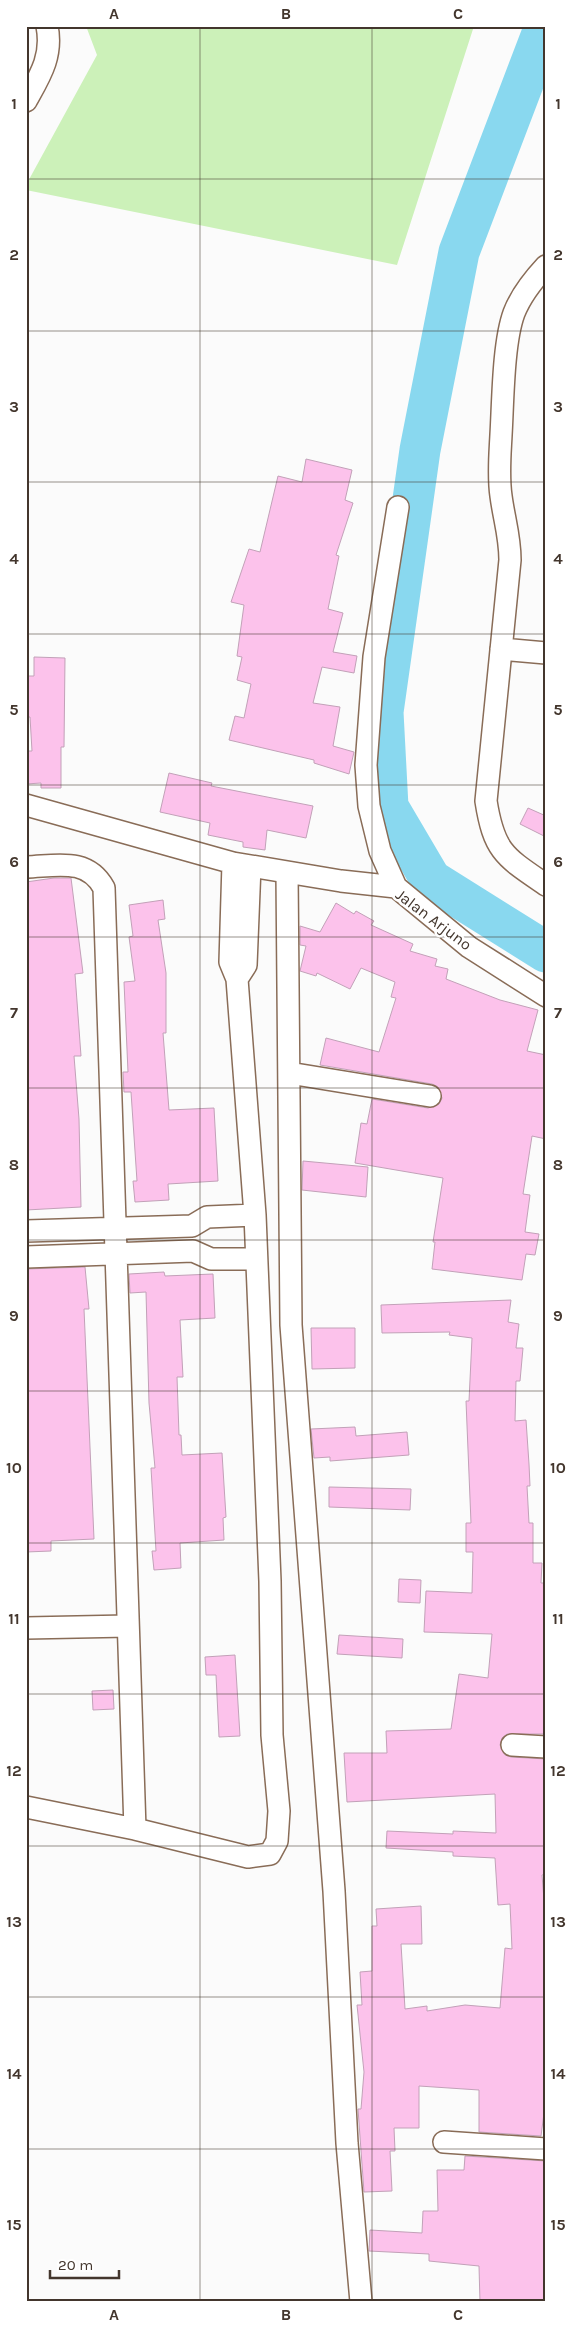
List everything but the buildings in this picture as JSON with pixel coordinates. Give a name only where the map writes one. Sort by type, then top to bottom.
[{"type":"street","points":[[26,101],[45,68],[50,41],[47,26]]},
{"type":"street","points":[[546,266],[522,295],[513,315],[509,335],[503,393],[499,478],[507,521],[510,560],[486,801],[490,825],[498,845],[509,859],[546,885]]},
{"type":"street","points":[[396,887],[380,851],[369,806],[366,765],[374,656],[398,507]]},
{"type":"street","points":[[502,649],[546,653]]},
{"type":"street","name":"Jalan Arjuno","points":[[26,805],[242,864],[287,873],[396,887],[469,947],[546,996]]},
{"type":"street","points":[[26,1807],[135,1829],[248,1857],[270,1854],[276,1842],[279,1812],[272,1735],[270,1582],[255,1215],[237,979],[246,965],[242,864]]},
{"type":"street","points":[[26,867],[72,865],[84,867],[97,876],[104,888],[135,1829]]},
{"type":"street","points":[[287,873],[291,1325],[334,1891],[348,2143],[362,2302]]},
{"type":"street","points":[[289,1073],[430,1096]]},
{"type":"street","points":[[26,1231],[192,1226],[207,1216],[255,1215]]},
{"type":"street","points":[[192,1226],[193,1251]]},
{"type":"street","points":[[26,1257],[193,1251],[211,1259],[256,1259]]},
{"type":"street","points":[[26,1628],[128,1626]]},
{"type":"street","points":[[512,1745],[546,1747]]},
{"type":"street","points":[[444,2142],[546,2149]]},
{"type":"green space","points":[[86,26],[474,26],[397,265],[26,190],[26,185],[97,55]]},
{"type":"waterway","points":[[545,26],[459,252],[420,450],[383,712],[388,807],[431,880],[546,952]]}]
